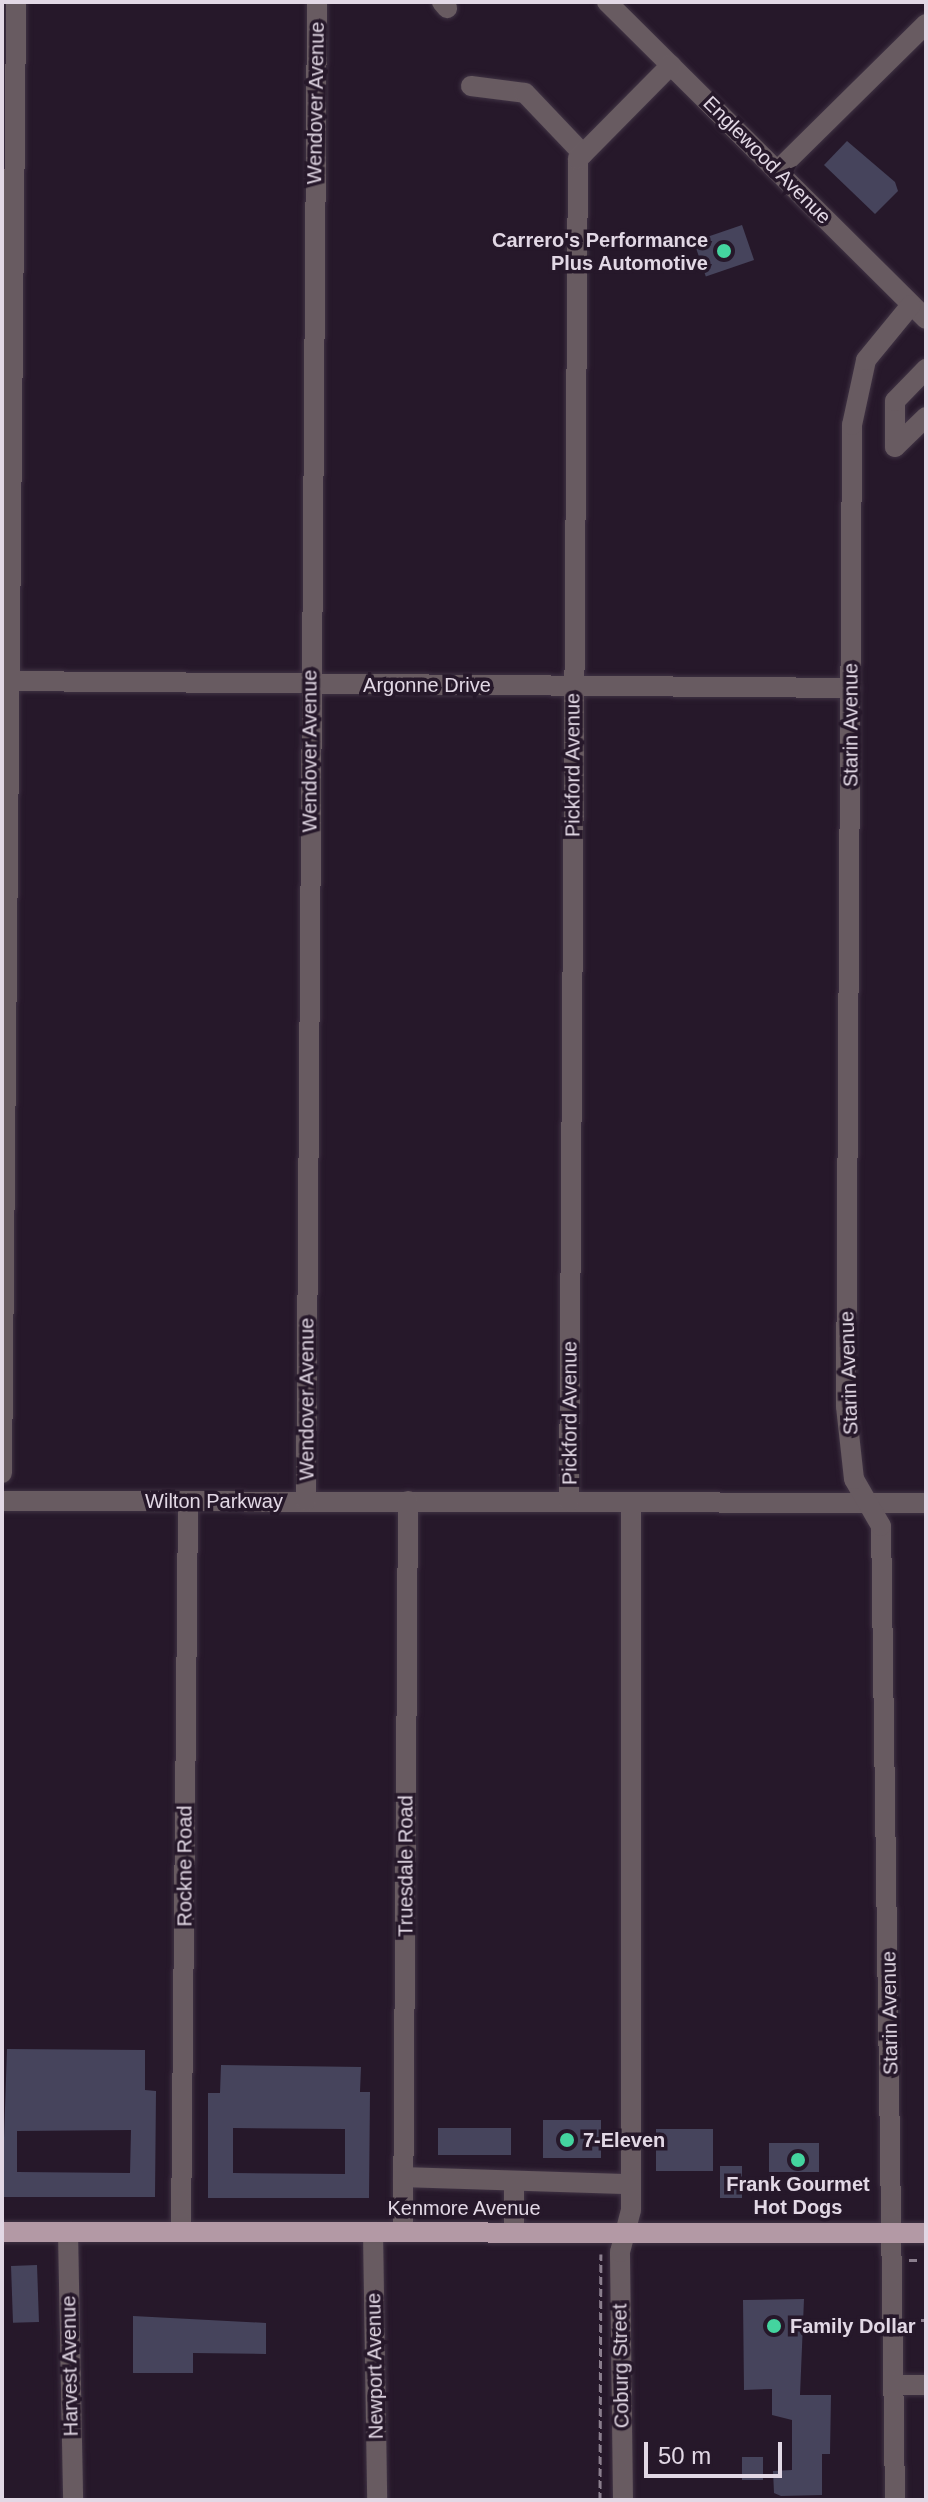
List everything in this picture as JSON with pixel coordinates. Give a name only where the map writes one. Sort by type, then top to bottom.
[{"type":"main road","name":"Kenmore Avenue","points":[[2,2232],[926,2233]]},
{"type":"street","points":[[2,1473],[6,681],[16,2]]},
{"type":"street","name":"Wendover Avenue","points":[[306,1501],[317,2]]},
{"type":"street","name":"Englewood Avenue","points":[[607,2],[919,312]]},
{"type":"street","points":[[778,170],[926,24]]},
{"type":"street","points":[[471,86],[525,93],[583,154],[671,65]]},
{"type":"street","name":"Pickford Avenue","points":[[569,1502],[574,686],[583,154]]},
{"type":"street","name":"Starin Avenue","points":[[895,2500],[881,1526],[854,1479],[846,1406],[851,688],[856,390],[866,360],[919,312]]},
{"type":"street","points":[[926,369],[895,401],[895,447],[926,417]]},
{"type":"street","name":"Argonne Drive","points":[[6,681],[851,688]]},
{"type":"street","name":"Wilton Parkway","points":[[2,1501],[631,1502]]},
{"type":"street","name":"Rockne Road","points":[[181,2232],[188,1501]]},
{"type":"street","name":"Truesdale Road","points":[[403,2232],[408,1501]]},
{"type":"street","points":[[625,2232],[630,2184],[631,1502],[926,1503]]},
{"type":"street","points":[[403,2177],[495,2177],[514,2184],[630,2184]]},
{"type":"street","points":[[514,2184],[514,2232]]},
{"type":"street","name":"Harvest Avenue","points":[[68,2232],[73,2500]]},
{"type":"street","name":"Newport Avenue","points":[[373,2232],[377,2500]]},
{"type":"street","name":"Coburg Street","points":[[623,2500],[625,2232]]},
{"type":"street","points":[[895,2385],[926,2385]]},
{"type":"path","name":"Coburg Street","points":[[598,2255],[600,2500]]},
{"type":"path","points":[[909,2260],[920,2260]]},
{"type":"building","points":[[847,141],[895,182],[898,191],[875,214],[824,165]]},
{"type":"building","name":"Carrero's Performance Plus Automotive","points":[[742,225],[754,260],[706,277],[694,242]]},
{"type":"building","points":[[7,2049],[145,2050],[145,2090],[156,2091],[155,2197],[2,2197]],"holes":[[[131,2130],[130,2173],[17,2172],[17,2131]]]},
{"type":"building","points":[[221,2065],[361,2067],[360,2092],[370,2092],[369,2198],[208,2198],[208,2093],[220,2093]],"holes":[[[233,2128],[345,2129],[345,2174],[233,2173]]]},
{"type":"building","points":[[543,2120],[601,2120],[601,2158],[543,2158]]},
{"type":"building","points":[[438,2128],[511,2128],[511,2155],[438,2155]]},
{"type":"building","points":[[656,2129],[713,2129],[713,2171],[656,2171]]},
{"type":"building","points":[[769,2143],[819,2143],[819,2172],[769,2172]]},
{"type":"building","points":[[720,2166],[742,2166],[742,2198],[720,2198]]},
{"type":"building","points":[[37,2265],[39,2322],[13,2323],[11,2266]]},
{"type":"building","points":[[804,2299],[800,2395],[831,2395],[830,2454],[822,2454],[822,2495],[781,2496],[774,2493],[773,2471],[792,2470],[792,2420],[772,2415],[772,2389],[744,2390],[743,2300]]},
{"type":"building","points":[[133,2316],[266,2323],[266,2354],[193,2353],[193,2373],[133,2373]]},
{"type":"building","points":[[742,2457],[763,2457],[763,2480],[742,2480]]},
{"type":"place","name":"Carrero's Performance Plus Automotive","points":[[724,251]]},
{"type":"place","name":"7-Eleven","points":[[567,2140]]},
{"type":"place","name":"Frank Gourmet Hot Dogs","points":[[798,2160]]},
{"type":"place","name":"Family Dollar","points":[[774,2326]]}]
